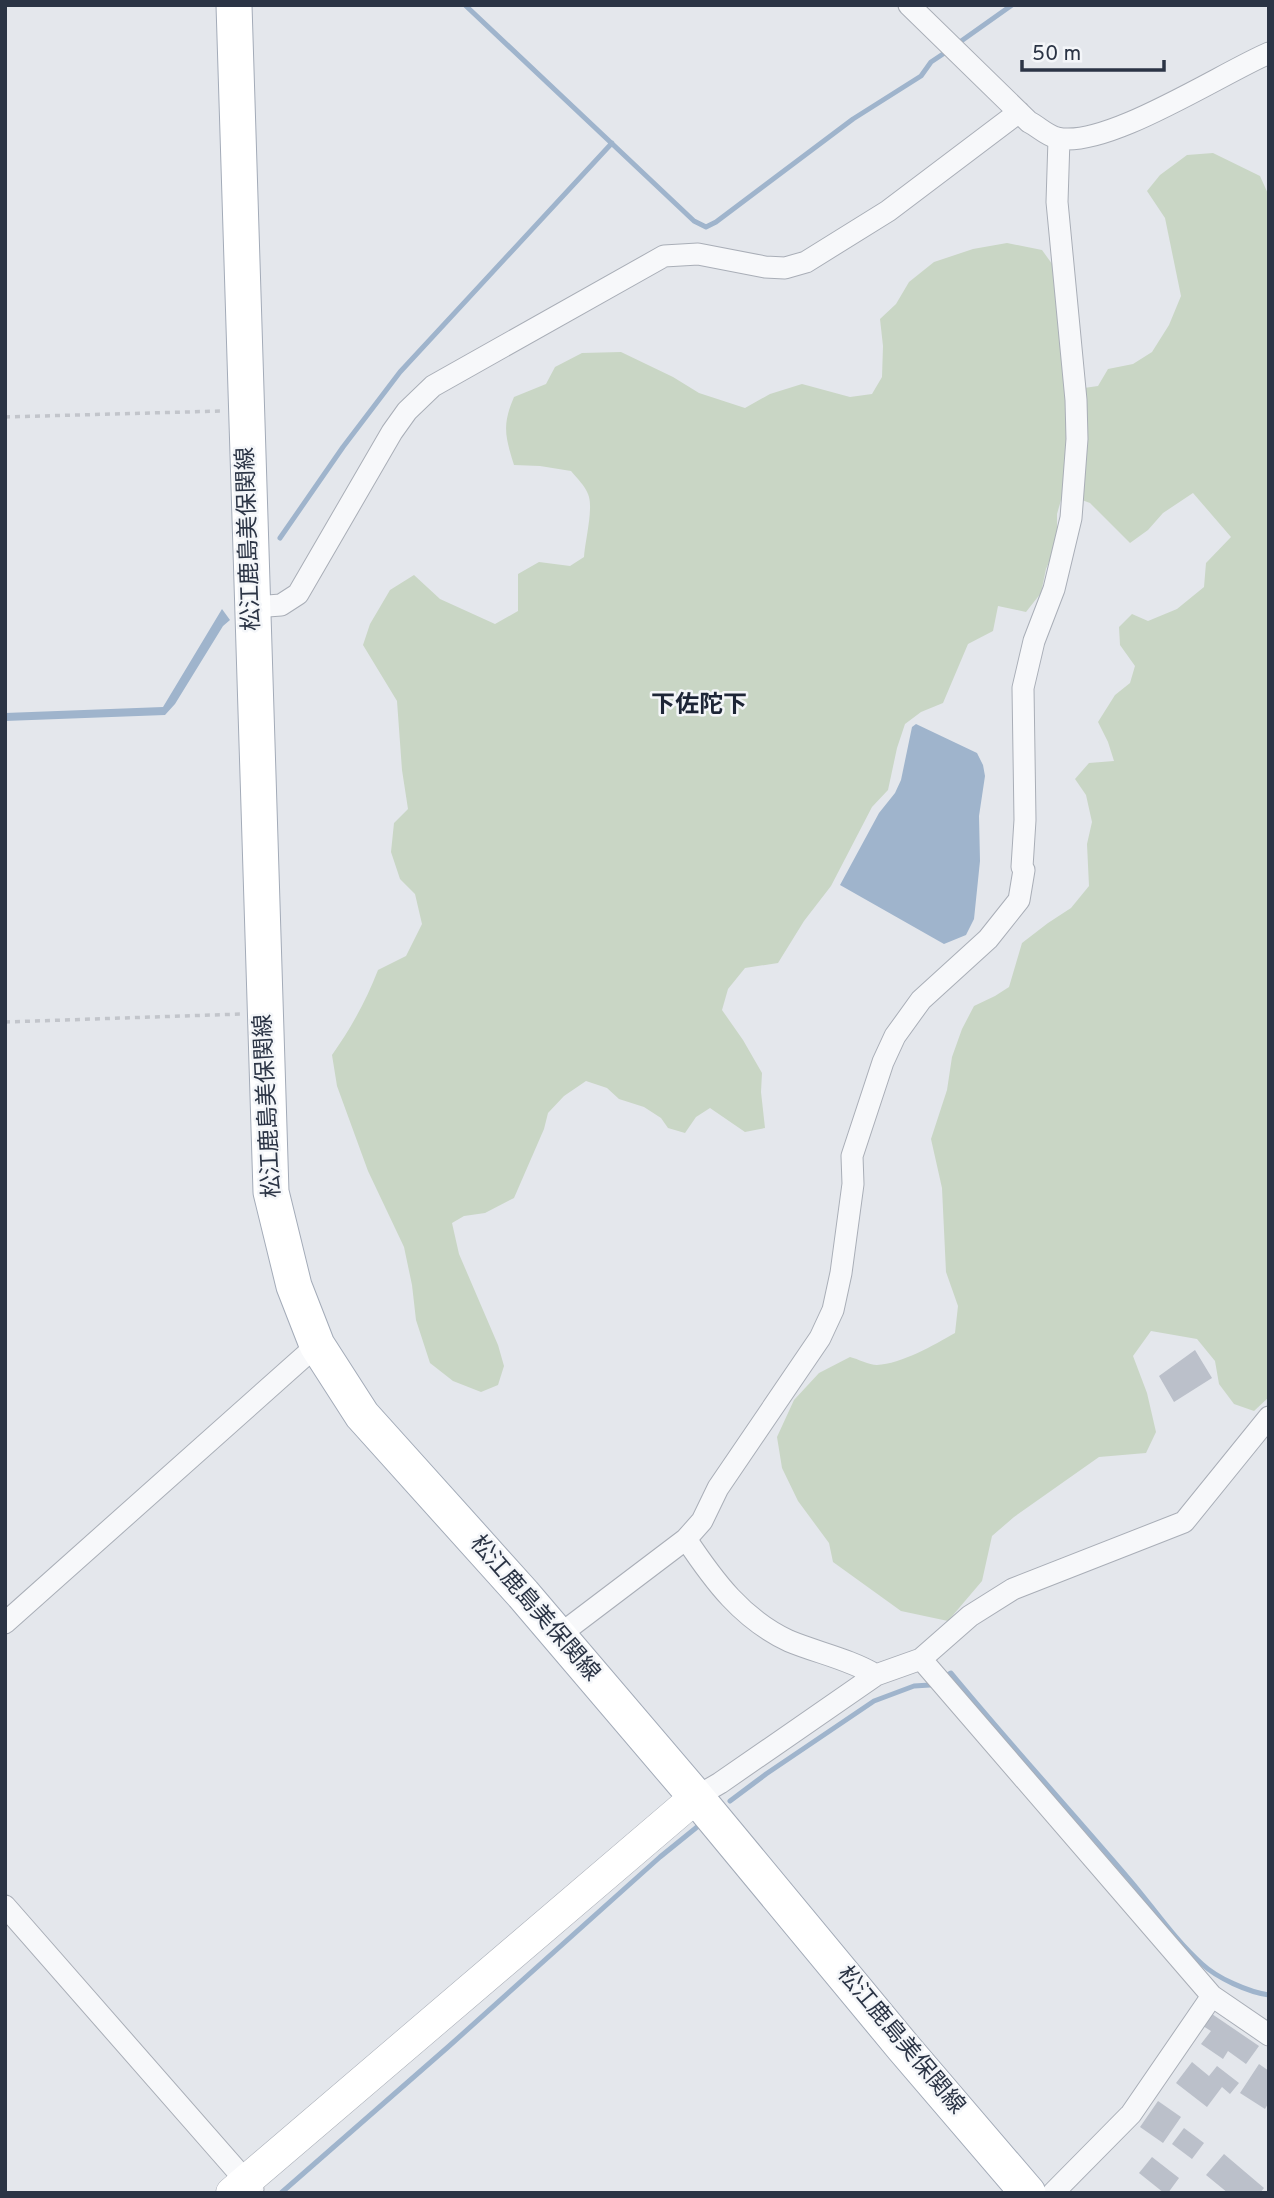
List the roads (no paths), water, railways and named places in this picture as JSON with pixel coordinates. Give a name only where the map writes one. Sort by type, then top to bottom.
[{"type":"main road","name":"松江鹿島美保関線","points":[[234,5],[271,1192],[294,1286],[317,1345],[362,1415],[523,1594],[1028,2193]]},
{"type":"street","points":[[909,5],[1019,112],[1046,134],[1059,139],[1088,136],[1121,127],[1269,53]]},
{"type":"street","points":[[254,607],[281,605],[298,594],[392,432],[407,411],[433,386],[664,256],[698,254],[765,267],[785,268],[806,262],[888,211],[1019,112]]},
{"type":"street","points":[[558,1636],[686,1539],[702,1521],[718,1488],[820,1338],[833,1310],[841,1273],[853,1184],[852,1156],[883,1062],[895,1036],[920,1000],[988,939],[1019,900],[1024,870],[1025,820],[1023,688],[1034,641],[1054,589],[1071,518],[1077,439],[1076,400],[1057,202],[1059,139]]},
{"type":"street","points":[[5,1623],[317,1345]]},
{"type":"street","points":[[5,1906],[244,2189],[696,1797],[876,1675],[921,1659],[970,1616],[1013,1589],[1184,1522],[1269,1417]]},
{"type":"street","points":[[686,1539],[729,1598],[754,1621],[789,1641],[861,1666],[876,1675]]},
{"type":"street","points":[[921,1659],[1212,1996],[1269,2035]]},
{"type":"street","points":[[1053,2193],[1132,2114],[1212,1996]]},
{"type":"water","points":[[222,609],[230,620],[223,626],[175,704],[165,715],[5,721],[5,713],[163,707]]},
{"type":"water","points":[[916,724],[977,753],[985,776],[979,816],[980,861],[974,919],[966,935],[944,944],[840,885],[879,813],[895,793],[901,780],[912,727]]},
{"type":"waterway","points":[[465,5],[694,221],[706,227],[853,119],[921,76],[931,62],[949,50]]},
{"type":"waterway","points":[[957,44],[1012,5]]},
{"type":"waterway","points":[[280,538],[343,447],[400,372],[612,143]]},
{"type":"waterway","points":[[942,1678],[951,1673],[1192,1954],[1208,1969],[1233,1984],[1269,1995]]},
{"type":"waterway","points":[[730,1801],[874,1701],[914,1686],[934,1683]]},
{"type":"waterway","points":[[281,2193],[660,1857],[702,1823]]},
{"type":"district","name":"下佐陀下","points":[[699,706]]}]
